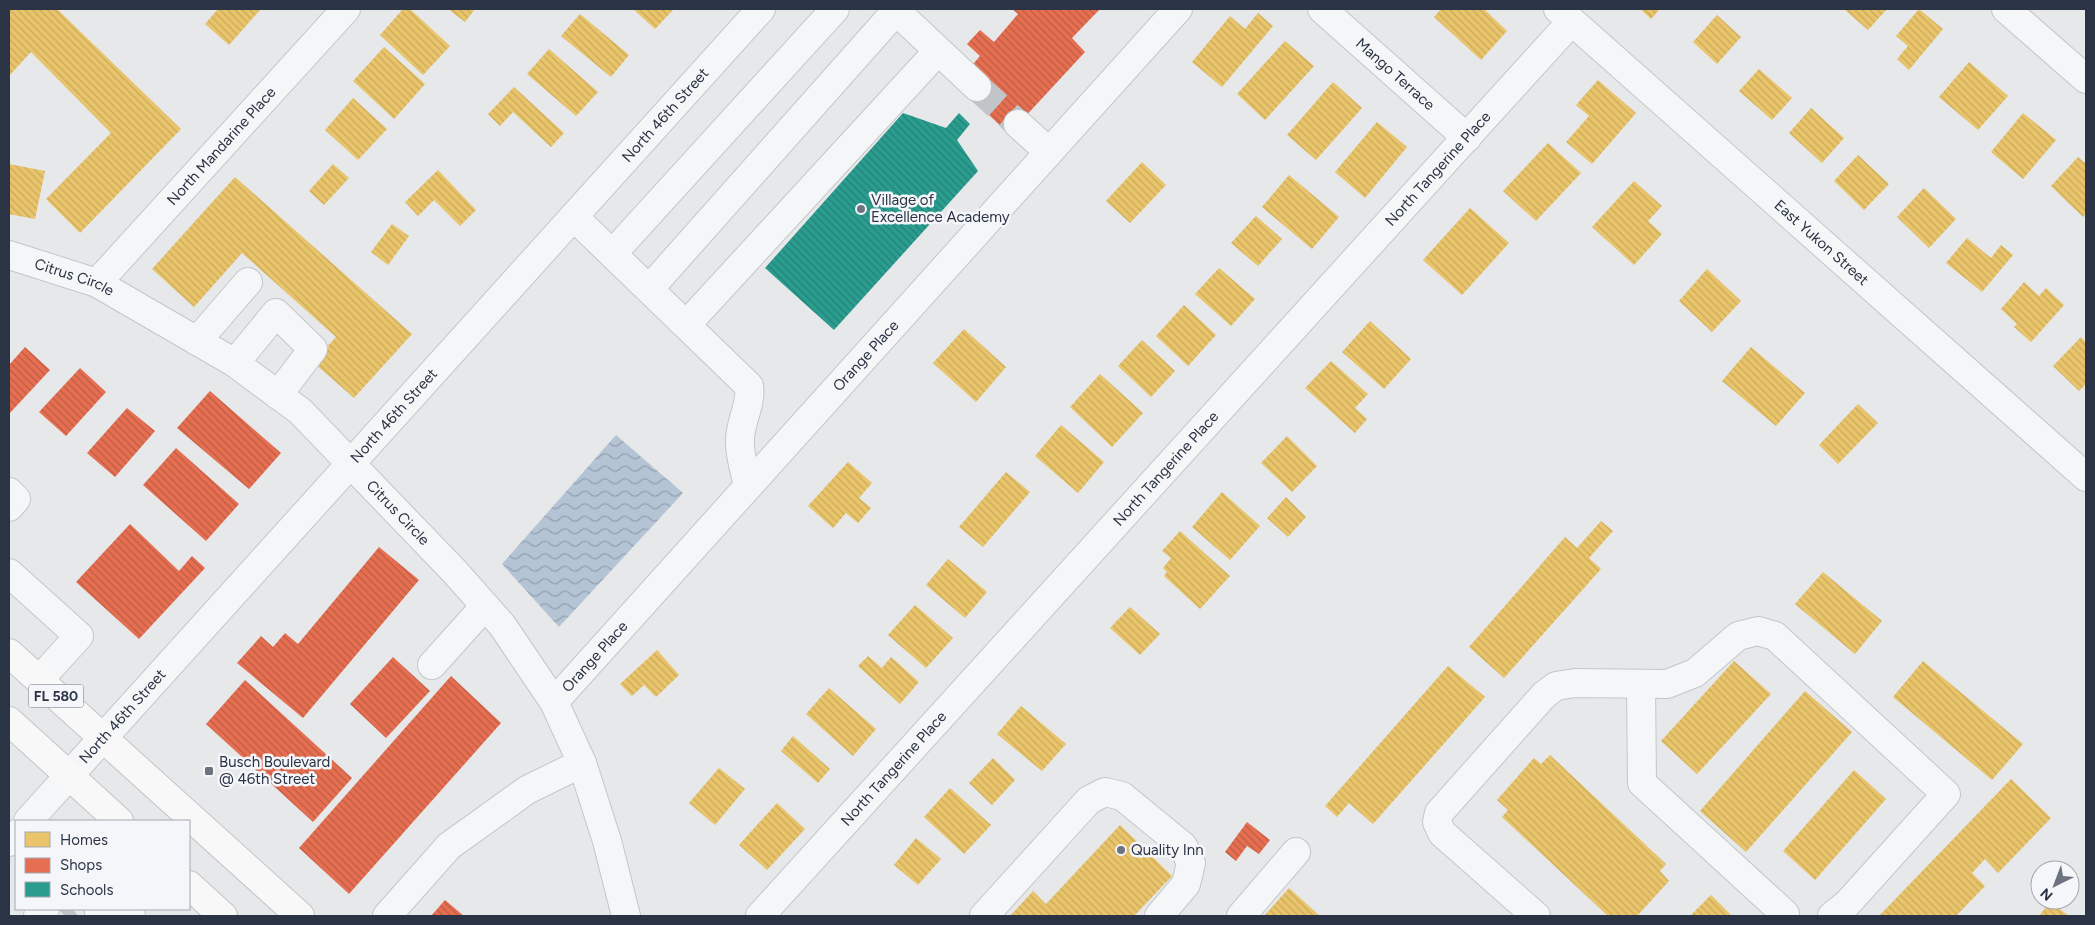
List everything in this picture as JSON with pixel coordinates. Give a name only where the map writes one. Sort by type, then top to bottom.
[{"type":"main road","name":"FL 580","points":[[9,654],[300,916]]},
{"type":"main road","points":[[9,721],[118,820]]},
{"type":"main road","points":[[190,886],[223,916]]},
{"type":"street","name":"North Mandarine Place","points":[[97,283],[346,9]]},
{"type":"street","name":"North 46th Street","points":[[29,820],[761,9]]},
{"type":"street","points":[[612,253],[835,9]]},
{"type":"street","name":"Orange Place","points":[[554,702],[1178,9]]},
{"type":"street","name":"Mango Terrace","points":[[1322,9],[1467,138]]},
{"type":"street","points":[[2006,9],[2086,80]]},
{"type":"street","points":[[650,288],[895,10],[977,86]]},
{"type":"street","name":"North Tangerine Place","points":[[760,916],[1467,138],[1564,15]]},
{"type":"street","name":"East Yukon Street","points":[[1564,15],[2086,477]]},
{"type":"street","points":[[687,324],[938,50]]},
{"type":"street","points":[[1018,124],[1049,152]]},
{"type":"street","points":[[574,216],[749,386],[751,394],[741,424],[739,441],[748,486]]},
{"type":"street","name":"Citrus Circle","points":[[9,255],[97,283],[235,363],[300,411],[350,466],[502,624],[554,702],[582,763],[608,841],[626,916]]},
{"type":"street","points":[[197,341],[248,282]]},
{"type":"street","points":[[235,363],[276,313],[314,349],[278,395]]},
{"type":"street","points":[[9,492],[16,499],[9,507]]},
{"type":"street","points":[[9,573],[79,636],[39,680]]},
{"type":"street","points":[[432,665],[485,606]]},
{"type":"street","points":[[1536,916],[1442,833],[1437,822],[1439,813],[1544,695],[1556,686],[1575,683],[1667,684],[1694,673],[1738,636],[1758,631],[1774,636],[1946,794],[1847,904],[1832,916]]},
{"type":"street","points":[[1641,684],[1642,783],[1788,916]]},
{"type":"street","points":[[386,916],[449,846],[527,790],[582,763]]},
{"type":"street","points":[[984,916],[1089,800],[1105,792],[1122,796],[1183,846],[1191,863],[1186,884],[1158,916]]},
{"type":"street","points":[[1241,916],[1296,852]]},
{"type":"street","points":[[108,910],[131,916]]},
{"type":"water","points":[[616,435],[683,493],[559,627],[502,564]]},
{"type":"building: Homes","points":[[9,9],[57,9],[181,129],[80,233],[46,199],[111,133],[31,52],[9,76]]},
{"type":"building: Homes","points":[[218,9],[260,10],[229,45],[205,24]]},
{"type":"building: Homes","points":[[403,9],[410,9],[450,46],[423,75],[380,35]]},
{"type":"building: Homes","points":[[448,9],[475,9],[465,22]]},
{"type":"building: Homes","points":[[633,9],[674,9],[655,29]]},
{"type":"building: Homes","points":[[1441,9],[1484,9],[1507,31],[1481,60],[1434,17]]},
{"type":"building: Homes","points":[[1640,9],[1660,9],[1651,19]]},
{"type":"building: Homes","points":[[1844,9],[1887,9],[1868,30]]},
{"type":"building: Homes","points":[[1919,9],[1943,29],[1909,70],[1897,59],[1908,46],[1896,36]]},
{"type":"building: Homes","points":[[1258,13],[1273,26],[1222,87],[1192,62],[1230,16],[1245,29]]},
{"type":"building: Homes","points":[[580,14],[629,55],[611,77],[561,36]]},
{"type":"building: Homes","points":[[1717,15],[1741,37],[1717,64],[1693,42]]},
{"type":"building: Homes","points":[[1285,41],[1314,66],[1265,120],[1237,94]]},
{"type":"building: Homes","points":[[384,47],[425,84],[394,119],[353,81]]},
{"type":"building: Homes","points":[[549,49],[598,92],[576,116],[527,74]]},
{"type":"building: Homes","points":[[1969,62],[2008,96],[1978,130],[1939,97]]},
{"type":"building: Homes","points":[[1759,69],[1792,98],[1772,120],[1739,91]]},
{"type":"building: Homes","points":[[1598,80],[1636,113],[1592,164],[1566,142],[1589,116],[1576,105]]},
{"type":"building: Homes","points":[[1333,82],[1362,108],[1316,160],[1287,135]]},
{"type":"building: Homes","points":[[514,87],[564,133],[551,147],[513,112],[500,126],[488,114]]},
{"type":"building: Homes","points":[[353,98],[387,129],[358,160],[325,130]]},
{"type":"building: Homes","points":[[1811,108],[1844,138],[1822,163],[1789,133]]},
{"type":"building: Homes","points":[[2023,113],[2056,140],[2023,179],[1991,152]]},
{"type":"building: Homes","points":[[1377,122],[1407,147],[1365,198],[1335,172]]},
{"type":"building: Homes","points":[[1548,143],[1581,173],[1536,221],[1503,191]]},
{"type":"building: Homes","points":[[1858,155],[1889,184],[1864,210],[1834,181]]},
{"type":"building: Homes","points":[[2078,157],[2086,164],[2086,213],[2083,217],[2051,186]]},
{"type":"building: Homes","points":[[1142,162],[1166,185],[1130,223],[1106,201]]},
{"type":"building: Homes","points":[[9,164],[45,171],[35,219],[9,214]]},
{"type":"building: Homes","points":[[333,164],[349,178],[324,205],[309,191]]},
{"type":"building: Homes","points":[[438,170],[476,210],[460,226],[434,200],[418,216],[405,202]]},
{"type":"building: Homes","points":[[1289,175],[1339,217],[1312,249],[1262,207]]},
{"type":"building: Homes","points":[[235,177],[412,334],[354,398],[313,362],[336,337],[242,253],[194,307],[152,269]]},
{"type":"building: Homes","points":[[1634,181],[1662,206],[1648,221],[1662,234],[1634,265],[1592,227]]},
{"type":"building: Homes","points":[[1924,188],[1956,219],[1929,248],[1897,217]]},
{"type":"building: Homes","points":[[1470,208],[1509,243],[1462,295],[1423,260]]},
{"type":"building: Homes","points":[[1256,216],[1282,239],[1258,266],[1231,243]]},
{"type":"building: Homes","points":[[392,224],[409,236],[388,265],[371,252]]},
{"type":"building: Homes","points":[[1967,238],[1991,258],[2001,245],[2013,255],[1982,292],[1946,263]]},
{"type":"building: Homes","points":[[1219,268],[1255,299],[1231,326],[1195,294]]},
{"type":"building: Homes","points":[[1707,269],[1741,301],[1712,332],[1679,301]]},
{"type":"building: Homes","points":[[2024,282],[2039,296],[2046,288],[2064,305],[2031,342],[2014,327],[2017,324],[2001,309]]},
{"type":"building: Homes","points":[[1184,305],[1216,335],[1188,366],[1156,336]]},
{"type":"building: Homes","points":[[1370,321],[1411,359],[1384,389],[1342,352]]},
{"type":"building: Homes","points":[[964,329],[1006,367],[976,402],[933,363]]},
{"type":"building: Homes","points":[[2081,337],[2086,343],[2086,384],[2079,391],[2053,366]]},
{"type":"building: Homes","points":[[1142,340],[1175,371],[1151,397],[1118,366]]},
{"type":"building: Homes","points":[[1751,347],[1805,393],[1776,426],[1722,381]]},
{"type":"building: Homes","points":[[1331,361],[1368,394],[1355,408],[1367,419],[1355,433],[1305,388]]},
{"type":"building: Homes","points":[[1100,374],[1143,413],[1112,447],[1070,407]]},
{"type":"building: Homes","points":[[1858,404],[1878,423],[1838,464],[1819,445]]},
{"type":"building: Homes","points":[[1061,425],[1104,462],[1078,493],[1035,456]]},
{"type":"building: Homes","points":[[1287,436],[1317,466],[1292,492],[1261,463]]},
{"type":"building: Homes","points":[[848,462],[872,483],[859,498],[871,508],[858,523],[846,513],[833,528],[808,506]]},
{"type":"building: Homes","points":[[1006,472],[1030,492],[983,547],[959,527]]},
{"type":"building: Homes","points":[[1222,492],[1260,526],[1230,560],[1192,527]]},
{"type":"building: Homes","points":[[1286,497],[1306,517],[1288,537],[1267,518]]},
{"type":"building: Homes","points":[[1601,521],[1613,531],[1589,558],[1601,569],[1504,678],[1469,647],[1565,537],[1577,548]]},
{"type":"building: Homes","points":[[1180,531],[1230,576],[1200,609],[1164,576],[1167,572],[1163,568],[1171,558],[1162,551]]},
{"type":"building: Homes","points":[[948,559],[987,592],[965,618],[926,585]]},
{"type":"building: Homes","points":[[1823,572],[1882,621],[1855,654],[1795,604]]},
{"type":"building: Homes","points":[[915,605],[953,638],[926,668],[888,635]]},
{"type":"building: Homes","points":[[1130,607],[1160,634],[1140,655],[1110,628]]},
{"type":"building: Homes","points":[[657,650],[679,675],[656,697],[644,685],[632,696],[620,684]]},
{"type":"building: Homes","points":[[868,656],[882,668],[891,657],[919,682],[900,704],[858,666]]},
{"type":"building: Homes","points":[[1734,661],[1771,694],[1697,774],[1661,741]]},
{"type":"building: Homes","points":[[1923,661],[2023,744],[1992,780],[1893,697]]},
{"type":"building: Homes","points":[[1448,666],[1485,697],[1373,824],[1349,803],[1337,817],[1325,806]]},
{"type":"building: Homes","points":[[829,688],[876,729],[853,756],[806,714]]},
{"type":"building: Homes","points":[[1805,691],[1852,732],[1746,852],[1700,811]]},
{"type":"building: Homes","points":[[1021,706],[1066,744],[1042,771],[997,734]]},
{"type":"building: Homes","points":[[793,736],[830,769],[818,783],[781,751]]},
{"type":"building: Homes","points":[[1550,755],[1666,864],[1660,871],[1669,881],[1637,916],[1608,916],[1502,817],[1508,810],[1497,800],[1534,758],[1541,764]]},
{"type":"building: Homes","points":[[993,758],[1015,780],[992,805],[969,783]]},
{"type":"building: Homes","points":[[719,768],[745,789],[715,825],[689,803]]},
{"type":"building: Homes","points":[[1854,770],[1886,799],[1815,880],[1783,851]]},
{"type":"building: Homes","points":[[2011,779],[2051,818],[1998,873],[1985,859],[1972,873],[1985,886],[1956,916],[1879,916]]},
{"type":"building: Homes","points":[[950,788],[991,825],[964,854],[924,817]]},
{"type":"building: Homes","points":[[777,803],[805,829],[767,870],[739,845]]},
{"type":"building: Homes","name":"Quality Inn","points":[[1120,825],[1172,876],[1134,916],[1010,916],[1033,891],[1046,904]]},
{"type":"building: Homes","points":[[916,838],[941,859],[918,885],[894,865]]},
{"type":"building: Homes","points":[[1289,888],[1320,916],[1264,916]]},
{"type":"building: Homes","points":[[1711,895],[1732,916],[1690,916]]},
{"type":"building: Homes","points":[[2044,910],[2061,910],[2069,916],[2039,916]]},
{"type":"building: Shops","points":[[1012,9],[1100,9],[1072,38],[1085,52],[1009,134],[969,96],[968,70],[980,56],[967,44],[980,30],[994,42],[1018,14]]},
{"type":"building: Shops","points":[[25,347],[50,370],[9,414],[9,365]]},
{"type":"building: Shops","points":[[80,368],[106,392],[66,436],[39,412]]},
{"type":"building: Shops","points":[[210,391],[281,453],[249,489],[177,428]]},
{"type":"building: Shops","points":[[127,408],[155,431],[115,477],[87,453]]},
{"type":"building: Shops","points":[[176,448],[239,504],[206,541],[143,485]]},
{"type":"building: Shops","points":[[130,524],[179,571],[192,556],[205,568],[139,639],[76,582]]},
{"type":"building: Shops","points":[[379,547],[419,580],[303,718],[237,663],[261,636],[273,647],[285,633],[298,644]]},
{"type":"building: Shops","points":[[393,657],[430,691],[386,738],[350,704]]},
{"type":"building: Shops","points":[[451,676],[501,723],[349,894],[299,848]]},
{"type":"building: Shops","points":[[245,680],[352,778],[313,822],[206,724]]},
{"type":"building: Shops","points":[[1247,822],[1270,840],[1259,854],[1247,846],[1236,861],[1225,852]]},
{"type":"building: Shops","points":[[445,900],[464,916],[431,916]]},
{"type":"building: Schools","points":[[903,113],[946,128],[959,113],[970,124],[957,140],[978,171],[834,330],[765,268]]},
{"type":"tunnel","points":[[977,87],[1018,124]]},
{"type":"tunnel","points":[[65,916],[71,910]]},
{"type":"place","name":"Village of Excellence Academy","points":[[861,209]]},
{"type":"place","name":"Busch Boulevard @ 46th Street","points":[[209,771]]},
{"type":"place","name":"Quality Inn","points":[[1121,850]]}]
